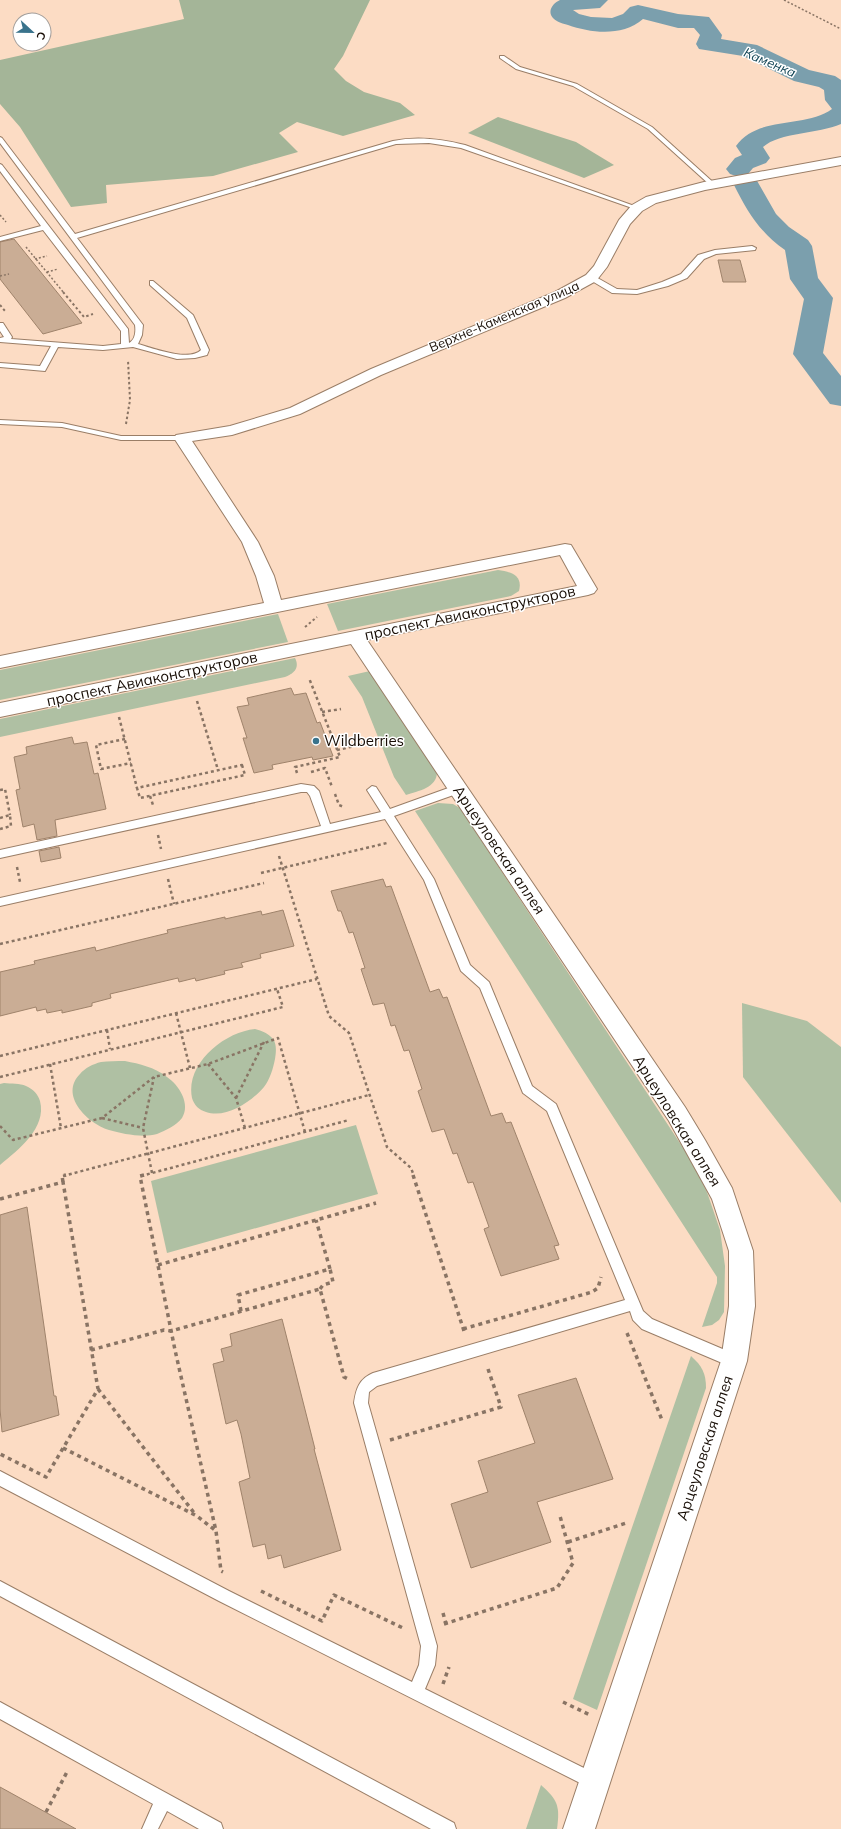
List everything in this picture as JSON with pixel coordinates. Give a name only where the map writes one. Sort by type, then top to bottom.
[{"type":"street","name":"Верхне-Каменская улица","points":[[182,438],[232,430],[295,411],[376,372],[560,295],[591,278],[600,267],[624,224],[637,208],[651,200],[668,194],[712,184],[841,161]]},
{"type":"street","points":[[182,438],[250,542],[265,576],[274,607]]},
{"type":"street","name":"проспект Авиаконструкторов","points":[[0,662],[565,549],[588,589],[0,710]]},
{"type":"street","name":"Арцеуловская аллея","points":[[356,637],[677,1114],[697,1147],[723,1196],[741,1251],[742,1306],[734,1361],[579,1829]]},
{"type":"lane","points":[[502,57],[518,68],[575,85],[650,128],[712,184]]},
{"type":"lane","points":[[0,139],[139,324],[140,331],[138,338],[129,345]]},
{"type":"lane","points":[[73,237],[396,142],[414,140],[441,141],[463,146],[637,208]]},
{"type":"lane","points":[[0,166],[125,331],[129,345]]},
{"type":"lane","points":[[0,239],[45,227]]},
{"type":"lane","points":[[591,278],[615,291],[637,292],[665,284],[684,276],[702,257],[715,252],[752,248]]},
{"type":"lane","points":[[3,340],[103,348],[129,345],[169,355],[185,357],[204,353],[205,350],[190,317],[153,283]]},
{"type":"lane","points":[[0,325],[8,337],[3,340]]},
{"type":"lane","points":[[0,365],[42,369],[56,344]]},
{"type":"lane","points":[[0,422],[62,425],[121,438],[182,438]]},
{"type":"lane","points":[[0,854],[301,788],[310,789],[315,794],[327,828]]},
{"type":"lane","points":[[0,902],[388,814],[458,789]]},
{"type":"lane","points":[[372,790],[429,879],[465,968],[485,985],[527,1088],[552,1108],[638,1315],[647,1324],[734,1361]]},
{"type":"lane","points":[[416,1692],[427,1665],[429,1646],[426,1630],[361,1403],[363,1389],[373,1380],[633,1304]]},
{"type":"lane","points":[[0,1478],[217,1592],[595,1782]]},
{"type":"lane","points":[[0,1588],[448,1829]]},
{"type":"lane","points":[[0,1710],[215,1829]]},
{"type":"lane","points":[[150,1829],[164,1801]]},
{"type":"path","points":[[784,0],[841,29]]},
{"type":"path","points":[[0,215],[84,317],[108,310]]},
{"type":"path","points":[[0,276],[9,274]]},
{"type":"path","points":[[121,438],[130,413],[129,345]]},
{"type":"path","points":[[300,632],[322,613]]},
{"type":"path","points":[[297,774],[295,767],[340,757],[309,678]]},
{"type":"path","points":[[197,701],[218,770]]},
{"type":"path","points":[[322,712],[341,709]]},
{"type":"path","points":[[119,717],[137,788],[140,798],[245,775],[242,765],[137,788]]},
{"type":"path","points":[[125,739],[96,745],[101,769],[131,763]]},
{"type":"path","points":[[337,750],[364,744]]},
{"type":"path","points":[[0,790],[5,789],[12,826],[0,829]]},
{"type":"path","points":[[0,818],[10,815]]},
{"type":"path","points":[[261,873],[404,840]]},
{"type":"path","points":[[387,843],[392,850]]},
{"type":"path","points":[[15,851],[22,896]]},
{"type":"path","points":[[284,873],[329,1016],[349,1033],[387,1147],[411,1168],[464,1328],[476,1350],[501,1407],[373,1446]]},
{"type":"path","points":[[0,944],[264,883]]},
{"type":"path","points":[[0,1056],[317,979]]},
{"type":"path","points":[[0,1077],[283,1007],[278,989]]},
{"type":"path","points":[[176,1013],[190,1068]]},
{"type":"path","points":[[106,1030],[110,1050]]},
{"type":"path","points":[[0,1126],[13,1140],[102,1118],[154,1077],[208,1064],[278,1038],[305,1132]]},
{"type":"path","points":[[236,1098],[264,1042]]},
{"type":"path","points":[[50,1064],[61,1128]]},
{"type":"path","points":[[208,1064],[236,1098],[245,1128]]},
{"type":"path","points":[[152,1173],[143,1128],[154,1077]]},
{"type":"path","points":[[197,1516],[98,1389],[62,1176],[369,1095]]},
{"type":"path","points":[[102,1118],[143,1128]]},
{"type":"path","points":[[228,1575],[221,1571],[216,1530],[171,1331],[140,1176],[349,1120]]},
{"type":"path","points":[[0,1198],[63,1182]]},
{"type":"path","points":[[158,1265],[376,1203]]},
{"type":"path","points":[[91,1350],[164,1330],[171,1331],[320,1289],[323,1285],[334,1282],[316,1220]]},
{"type":"path","points":[[241,1311],[238,1294],[330,1269]]},
{"type":"path","points":[[464,1328],[592,1292],[598,1288],[601,1277],[598,1270]]},
{"type":"path","points":[[320,1289],[344,1377],[363,1389]]},
{"type":"path","points":[[617,1308],[662,1420]]},
{"type":"path","points":[[0,1454],[46,1477],[98,1389]]},
{"type":"path","points":[[63,1448],[197,1516],[216,1530]]},
{"type":"path","points":[[255,1588],[322,1621],[334,1595],[411,1632],[426,1630],[557,1588],[574,1563],[560,1516]]},
{"type":"path","points":[[568,1542],[626,1523]]},
{"type":"path","points":[[46,1812],[77,1752]]},
{"type":"green space","points":[[179,0],[370,0],[343,56],[334,69],[346,81],[364,92],[400,103],[415,115],[343,136],[297,122],[279,133],[298,152],[213,176],[106,185],[107,203],[71,207],[20,127],[0,104],[0,60],[36,52],[52,52],[52,48],[184,19]]},
{"type":"green space","points":[[498,117],[576,142],[614,165],[584,178],[468,133]]},
{"type":"green space","points":[[498,570],[511,573],[518,578],[520,586],[519,591],[511,596],[338,631],[327,604]]},
{"type":"green space","points":[[278,614],[288,642],[0,700],[0,670]]},
{"type":"green space","points":[[295,658],[297,665],[295,670],[285,677],[0,737],[0,719]]},
{"type":"green space","points":[[370,671],[437,772],[434,782],[426,788],[406,795],[394,777],[362,697],[348,676]]},
{"type":"green space","points":[[438,803],[453,804],[460,808],[693,1163],[707,1192],[720,1230],[725,1266],[724,1312],[719,1320],[712,1325],[702,1327],[717,1283],[717,1277],[415,811]]},
{"type":"green space","points":[[742,1003],[807,1021],[841,1047],[841,1203],[743,1077]]},
{"type":"green space","points":[[255,1029],[269,1035],[273,1039],[276,1046],[276,1054],[270,1077],[264,1087],[259,1093],[238,1108],[230,1111],[214,1114],[199,1109],[195,1105],[192,1098],[191,1085],[201,1062],[209,1052],[231,1036],[243,1031]]},
{"type":"green space","points":[[125,1061],[152,1068],[167,1077],[176,1085],[182,1095],[185,1107],[182,1118],[171,1128],[157,1134],[146,1136],[109,1130],[92,1121],[78,1107],[74,1099],[74,1082],[82,1072],[89,1066],[101,1062]]},
{"type":"green space","points":[[0,1084],[24,1085],[33,1090],[39,1098],[41,1111],[35,1129],[29,1138],[0,1165]]},
{"type":"green space","points":[[356,1125],[378,1194],[167,1253],[151,1181]]},
{"type":"green space","points":[[691,1356],[703,1370],[706,1388],[597,1710],[573,1699]]},
{"type":"green space","points":[[541,1785],[554,1799],[558,1809],[557,1829],[526,1829]]},
{"type":"building","points":[[14,239],[82,323],[43,334],[0,279],[0,242]]},
{"type":"building","points":[[718,260],[740,260],[746,282],[723,282]]},
{"type":"building","points":[[291,688],[294,695],[306,693],[317,723],[320,722],[333,756],[313,760],[312,757],[272,765],[273,769],[254,773],[243,738],[247,738],[237,707],[249,705],[247,698]]},
{"type":"building","points":[[72,737],[74,744],[87,742],[94,774],[98,773],[106,809],[55,820],[57,836],[37,840],[34,824],[23,827],[16,790],[20,789],[14,757],[27,754],[26,747]]},
{"type":"building","points":[[59,847],[61,858],[41,862],[39,851]]},
{"type":"building","points":[[383,879],[386,887],[391,886],[430,992],[439,989],[443,998],[447,997],[491,1116],[502,1113],[506,1123],[511,1122],[559,1245],[554,1246],[559,1259],[501,1276],[484,1229],[489,1227],[473,1182],[468,1183],[457,1153],[453,1154],[444,1129],[432,1132],[418,1091],[422,1089],[409,1050],[404,1051],[395,1025],[391,1026],[384,1003],[373,1005],[361,969],[365,968],[353,932],[349,933],[341,911],[338,911],[331,891]]},
{"type":"building","points":[[283,910],[294,946],[260,954],[261,958],[241,963],[243,967],[224,971],[225,974],[196,981],[195,978],[179,982],[178,978],[110,994],[111,998],[92,1003],[92,1006],[62,1013],[62,1010],[47,1013],[46,1009],[37,1011],[36,1007],[0,1016],[0,972],[35,964],[34,961],[95,947],[96,951],[168,933],[167,930],[225,917],[225,919],[261,911],[262,915]]},
{"type":"building","points":[[27,1207],[54,1396],[56,1396],[59,1415],[2,1432],[0,1409],[0,1215]]},
{"type":"building","points":[[282,1319],[341,1550],[284,1568],[281,1555],[268,1559],[265,1544],[253,1547],[239,1482],[250,1478],[241,1434],[237,1420],[226,1424],[213,1364],[224,1361],[221,1349],[232,1346],[230,1334]]},
{"type":"building","points":[[576,1378],[613,1479],[537,1502],[551,1542],[471,1568],[451,1504],[488,1492],[478,1461],[535,1443],[518,1395]]},
{"type":"building","points":[[0,1787],[76,1829],[0,1829]]},
{"type":"waterway","name":"Каменка","points":[[597,0],[592,3],[572,3],[562,7],[562,15],[581,22],[602,25],[612,25],[622,22],[638,12],[678,21],[701,22],[711,35],[707,44],[749,50],[802,76],[827,81],[836,87],[837,100],[841,105]]},
{"type":"waterway","name":"Каменка","points":[[739,169],[744,163],[757,158],[749,146],[766,135],[810,126],[841,114]]},
{"type":"waterway","name":"Каменка","points":[[747,185],[757,205],[767,220],[779,233],[798,246],[804,279],[819,298],[808,354],[841,397]]},
{"type":"place","name":"Wildberries","points":[[316,741]]}]
